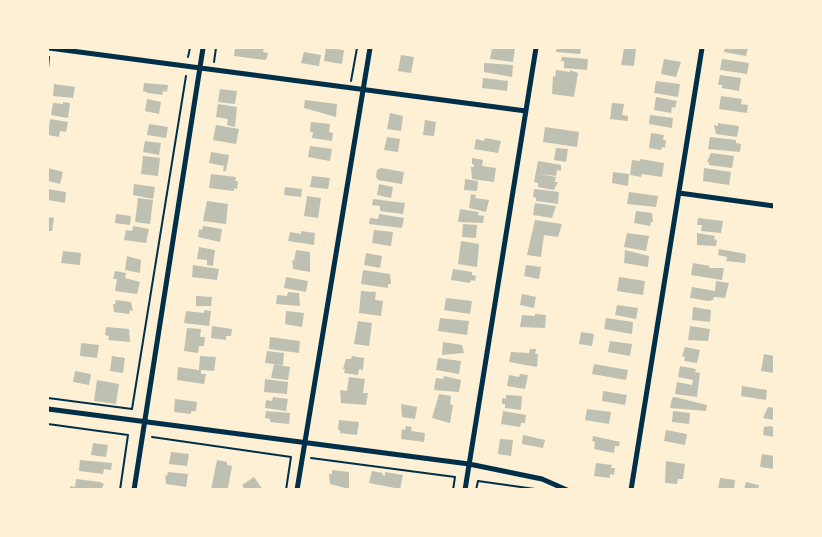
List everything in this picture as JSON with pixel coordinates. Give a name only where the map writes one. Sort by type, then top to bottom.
[{"type":"street","points":[[49,48],[351,86],[526,111]]},
{"type":"street","points":[[134,490],[203,48]]},
{"type":"street","points":[[297,490],[370,48]]},
{"type":"street","points":[[465,490],[536,48]]},
{"type":"street","points":[[631,490],[702,48]]},
{"type":"street","points":[[679,193],[774,206]]},
{"type":"street","points":[[48,408],[469,464],[542,479],[568,490]]},
{"type":"path","points":[[188,57],[190,48]]},
{"type":"path","points":[[212,70],[216,48]]},
{"type":"path","points":[[351,86],[357,48]]},
{"type":"path","points":[[48,68],[49,56]]},
{"type":"path","points":[[48,398],[132,409],[186,76]]},
{"type":"path","points":[[48,424],[128,435],[120,490]]},
{"type":"path","points":[[152,437],[291,457],[286,490]]},
{"type":"path","points":[[311,458],[455,477],[453,490]]},
{"type":"path","points":[[476,490],[478,481],[542,490]]},
{"type":"building","points":[[235,48],[264,48],[263,52],[268,53],[267,58],[265,60],[234,56]]},
{"type":"building","points":[[326,48],[344,50],[342,64],[324,61]]},
{"type":"building","points":[[492,48],[515,49],[513,62],[490,59]]},
{"type":"building","points":[[557,48],[581,48],[580,54],[556,52]]},
{"type":"building","points":[[624,48],[636,49],[634,66],[621,65]]},
{"type":"building","points":[[725,48],[748,48],[746,56],[724,52]]},
{"type":"building","points":[[304,52],[321,55],[319,66],[301,63]]},
{"type":"building","points":[[401,55],[414,57],[411,73],[398,71]]},
{"type":"building","points":[[562,57],[588,59],[587,70],[564,68],[564,61],[561,61]]},
{"type":"building","points":[[664,59],[681,62],[676,77],[661,74]]},
{"type":"building","points":[[722,59],[749,63],[747,74],[720,70]]},
{"type":"building","points":[[484,63],[513,65],[512,77],[484,72]]},
{"type":"building","points":[[556,70],[570,72],[570,70],[578,73],[574,97],[552,94],[553,76],[555,77]]},
{"type":"building","points":[[720,75],[741,78],[739,91],[722,88],[722,85],[718,85]]},
{"type":"building","points":[[483,78],[508,81],[507,91],[482,88]]},
{"type":"building","points":[[656,81],[680,84],[678,97],[654,93]]},
{"type":"building","points":[[144,83],[168,85],[167,92],[163,91],[162,95],[148,93],[143,91]]},
{"type":"building","points":[[54,84],[75,87],[73,98],[53,96]]},
{"type":"building","points":[[220,89],[237,91],[235,104],[218,102]]},
{"type":"building","points":[[721,96],[742,99],[741,104],[748,105],[747,113],[719,109]]},
{"type":"building","points":[[656,97],[677,101],[675,108],[672,107],[671,113],[654,110]]},
{"type":"building","points":[[147,99],[161,102],[159,114],[145,111]]},
{"type":"building","points":[[305,100],[337,104],[336,117],[304,108]]},
{"type":"building","points":[[63,102],[70,103],[68,118],[51,115],[53,103],[63,104]]},
{"type":"building","points":[[612,103],[624,104],[622,115],[628,116],[628,121],[610,119]]},
{"type":"building","points":[[218,104],[237,107],[235,127],[227,125],[228,119],[216,117]]},
{"type":"building","points":[[390,113],[403,116],[401,131],[387,129]]},
{"type":"building","points":[[650,115],[673,118],[672,128],[649,124]]},
{"type":"building","points":[[50,119],[68,122],[66,132],[60,131],[59,137],[48,135]]},
{"type":"building","points":[[425,120],[436,122],[434,136],[423,135]]},
{"type":"building","points":[[311,122],[330,124],[329,132],[333,133],[332,141],[312,138],[313,132],[310,132]]},
{"type":"building","points":[[718,123],[739,126],[737,137],[716,134],[714,125],[718,126]]},
{"type":"building","points":[[149,124],[168,127],[166,138],[147,135]]},
{"type":"building","points":[[216,125],[239,129],[236,144],[213,140]]},
{"type":"building","points":[[545,127],[579,132],[577,147],[543,142]]},
{"type":"building","points":[[651,133],[664,135],[663,140],[666,140],[665,148],[662,147],[661,150],[649,148]]},
{"type":"building","points":[[387,137],[400,139],[398,152],[384,150]]},
{"type":"building","points":[[710,137],[736,140],[736,143],[741,144],[740,152],[708,149]]},
{"type":"building","points":[[485,138],[501,141],[498,153],[474,149],[476,139],[484,141]]},
{"type":"building","points":[[145,141],[161,143],[159,155],[143,152]]},
{"type":"building","points":[[310,146],[332,149],[330,161],[308,157]]},
{"type":"building","points":[[556,148],[568,149],[566,162],[554,160]]},
{"type":"building","points":[[211,152],[229,155],[226,171],[223,171],[224,166],[209,163]]},
{"type":"building","points":[[711,153],[734,156],[732,168],[709,165],[709,162],[707,162]]},
{"type":"building","points":[[143,156],[160,158],[158,176],[141,174]]},
{"type":"building","points":[[472,158],[483,160],[482,166],[496,168],[494,182],[472,179],[471,167],[474,167],[474,165],[472,164]]},
{"type":"building","points":[[640,159],[664,163],[662,177],[642,174],[641,177],[630,175],[632,160],[640,161]]},
{"type":"building","points":[[538,161],[561,165],[561,171],[557,170],[556,176],[539,174],[556,177],[555,182],[558,182],[554,190],[538,187],[538,183],[534,182]]},
{"type":"building","points":[[48,168],[63,172],[60,184],[48,181]]},
{"type":"building","points":[[381,168],[404,172],[402,184],[378,180],[376,177],[377,170]]},
{"type":"building","points":[[704,168],[731,172],[729,185],[703,181]]},
{"type":"building","points":[[613,172],[629,174],[628,186],[612,183]]},
{"type":"building","points":[[211,174],[236,177],[235,181],[238,181],[237,189],[234,188],[234,191],[209,188]]},
{"type":"building","points":[[312,176],[330,178],[328,189],[310,187]]},
{"type":"building","points":[[465,179],[478,181],[477,191],[464,190]]},
{"type":"building","points":[[134,184],[155,187],[153,199],[133,195]]},
{"type":"building","points":[[379,184],[393,187],[391,198],[377,195]]},
{"type":"building","points":[[285,187],[302,189],[301,197],[284,195]]},
{"type":"building","points":[[48,189],[66,192],[65,203],[48,200]]},
{"type":"building","points":[[534,189],[559,192],[558,204],[536,201],[536,198],[533,197]]},
{"type":"building","points":[[629,192],[658,196],[656,207],[627,204]]},
{"type":"building","points":[[471,194],[476,195],[475,198],[489,200],[486,212],[469,208]]},
{"type":"building","points":[[307,196],[321,198],[318,218],[304,216]]},
{"type":"building","points":[[138,198],[153,200],[150,224],[135,222]]},
{"type":"building","points":[[373,199],[405,203],[403,214],[380,211],[380,206],[372,205]]},
{"type":"building","points":[[207,201],[228,204],[226,224],[203,221]]},
{"type":"building","points":[[535,203],[556,206],[552,218],[533,215]]},
{"type":"building","points":[[460,209],[479,212],[478,215],[484,216],[483,223],[458,222]]},
{"type":"building","points":[[636,211],[652,213],[653,222],[651,222],[650,226],[634,223]]},
{"type":"building","points":[[116,214],[131,216],[130,225],[115,223]]},
{"type":"building","points":[[379,214],[404,218],[402,228],[369,224],[370,218],[378,219]]},
{"type":"building","points":[[48,217],[54,218],[52,231],[48,231]]},
{"type":"building","points":[[698,218],[723,221],[721,233],[701,231],[702,225],[697,225]]},
{"type":"building","points":[[535,220],[562,224],[558,237],[544,235],[541,257],[527,255]]},
{"type":"building","points":[[463,224],[477,225],[476,238],[462,237]]},
{"type":"building","points":[[133,226],[149,229],[146,243],[124,240],[126,230],[132,231]]},
{"type":"building","points":[[203,226],[222,229],[220,242],[198,237],[199,229],[202,230]]},
{"type":"building","points":[[374,230],[393,232],[391,246],[372,243]]},
{"type":"building","points":[[301,231],[315,233],[314,245],[288,241],[290,232],[301,234]]},
{"type":"building","points":[[627,233],[649,236],[646,251],[624,247]]},
{"type":"building","points":[[697,233],[715,236],[714,239],[717,240],[716,246],[697,245]]},
{"type":"building","points":[[461,241],[479,244],[477,267],[458,264]]},
{"type":"building","points":[[199,247],[215,250],[213,266],[207,265],[207,260],[197,259]]},
{"type":"building","points":[[719,249],[746,254],[745,263],[726,261],[727,257],[718,255]]},
{"type":"building","points":[[296,250],[310,252],[310,272],[293,269],[292,260],[294,261]]},
{"type":"building","points":[[625,250],[649,256],[648,267],[624,263]]},
{"type":"building","points":[[63,251],[81,253],[80,265],[61,263]]},
{"type":"building","points":[[366,253],[382,256],[380,268],[364,265]]},
{"type":"building","points":[[127,256],[141,260],[140,273],[125,270]]},
{"type":"building","points":[[693,263],[710,266],[709,268],[724,268],[722,280],[691,275]]},
{"type":"building","points":[[193,265],[219,269],[217,280],[192,277]]},
{"type":"building","points":[[526,265],[541,267],[539,279],[524,276]]},
{"type":"building","points":[[453,269],[472,272],[472,275],[476,276],[475,281],[471,280],[470,283],[451,280]]},
{"type":"building","points":[[363,270],[390,274],[391,284],[388,284],[388,288],[361,284]]},
{"type":"building","points":[[115,271],[126,273],[125,278],[140,282],[137,294],[115,291],[117,279],[113,279]]},
{"type":"building","points":[[286,277],[308,281],[306,292],[284,288]]},
{"type":"building","points":[[619,277],[645,281],[643,295],[617,291]]},
{"type":"building","points":[[716,281],[729,283],[725,298],[714,297],[713,300],[708,301],[690,298],[692,287],[715,291]]},
{"type":"building","points":[[361,291],[376,292],[375,300],[383,301],[381,316],[359,313]]},
{"type":"building","points":[[288,292],[299,293],[300,306],[276,304],[277,295],[287,296]]},
{"type":"building","points":[[522,294],[536,297],[534,308],[520,305]]},
{"type":"building","points":[[196,296],[212,297],[211,306],[196,306]]},
{"type":"building","points":[[446,298],[472,301],[470,314],[444,310]]},
{"type":"building","points":[[116,300],[131,302],[133,311],[130,310],[129,314],[114,312],[113,304],[115,304]]},
{"type":"building","points":[[617,305],[638,308],[636,319],[615,315]]},
{"type":"building","points":[[693,307],[711,310],[710,322],[692,320]]},
{"type":"building","points":[[204,310],[211,311],[209,326],[184,323],[186,311],[204,313]]},
{"type":"building","points":[[286,311],[304,313],[302,327],[285,324]]},
{"type":"building","points":[[535,314],[546,315],[545,328],[520,327],[522,315],[535,316]]},
{"type":"building","points":[[440,318],[469,321],[467,335],[438,331]]},
{"type":"building","points":[[606,318],[633,322],[632,334],[604,329]]},
{"type":"building","points":[[358,321],[372,323],[369,346],[354,344]]},
{"type":"building","points":[[212,326],[232,329],[231,336],[226,336],[226,340],[211,338]]},
{"type":"building","points":[[690,326],[710,329],[708,341],[688,340]]},
{"type":"building","points":[[106,327],[129,329],[130,342],[108,340],[109,336],[105,335]]},
{"type":"building","points":[[187,328],[201,329],[200,337],[205,337],[204,346],[199,346],[198,353],[184,351]]},
{"type":"building","points":[[581,332],[594,334],[592,346],[579,344]]},
{"type":"building","points":[[270,337],[300,341],[299,353],[269,349]]},
{"type":"building","points":[[610,341],[632,344],[630,356],[608,352]]},
{"type":"building","points":[[443,342],[462,345],[464,353],[442,355]]},
{"type":"building","points":[[81,343],[99,345],[97,358],[80,356]]},
{"type":"building","points":[[685,347],[700,350],[697,363],[684,361],[685,357],[682,356]]},
{"type":"building","points":[[530,349],[536,349],[535,354],[538,354],[537,367],[509,362],[511,352],[529,353]]},
{"type":"building","points":[[267,351],[284,353],[283,365],[265,363]]},
{"type":"building","points":[[764,354],[774,356],[774,373],[761,371]]},
{"type":"building","points":[[112,356],[125,358],[123,373],[110,371]]},
{"type":"building","points":[[200,356],[216,357],[214,371],[201,370],[201,374],[206,374],[204,384],[177,380],[178,367],[199,370]]},
{"type":"building","points":[[352,356],[364,358],[363,370],[359,369],[358,375],[344,373],[345,369],[343,369],[346,359],[351,359]]},
{"type":"building","points":[[438,358],[461,361],[459,374],[436,370]]},
{"type":"building","points":[[274,364],[290,367],[288,380],[271,378]]},
{"type":"building","points":[[594,364],[628,370],[626,380],[592,374]]},
{"type":"building","points":[[680,366],[696,369],[695,372],[700,373],[697,397],[675,394],[677,382],[692,385],[693,380],[678,377]]},
{"type":"building","points":[[75,371],[91,374],[89,385],[73,382]]},
{"type":"building","points":[[520,374],[528,375],[525,389],[507,386],[509,375],[519,377]]},
{"type":"building","points":[[444,376],[461,380],[459,392],[434,390],[436,378],[443,379]]},
{"type":"building","points":[[349,377],[365,379],[363,393],[368,393],[366,405],[341,403],[340,390],[347,391]]},
{"type":"building","points":[[265,379],[288,382],[287,394],[264,392]]},
{"type":"building","points":[[97,380],[119,384],[116,404],[94,401]]},
{"type":"building","points":[[742,386],[767,390],[766,400],[741,396]]},
{"type":"building","points":[[603,391],[627,395],[625,405],[602,401]]},
{"type":"building","points":[[439,394],[451,396],[450,404],[453,405],[450,423],[432,418]]},
{"type":"building","points":[[506,395],[522,396],[521,410],[505,408],[505,404],[502,404],[502,398],[506,399]]},
{"type":"building","points":[[273,397],[288,399],[286,411],[265,408],[266,400],[272,401]]},
{"type":"building","points":[[675,397],[707,405],[706,411],[670,408],[672,398]]},
{"type":"building","points":[[175,399],[197,402],[196,411],[191,411],[191,414],[174,412]]},
{"type":"building","points":[[401,404],[417,407],[415,419],[402,417]]},
{"type":"building","points":[[768,407],[774,408],[774,420],[763,418]]},
{"type":"building","points":[[587,409],[611,412],[609,424],[585,420]]},
{"type":"building","points":[[266,411],[290,413],[289,424],[270,422],[270,419],[265,418]]},
{"type":"building","points":[[503,411],[526,415],[525,423],[521,423],[520,427],[501,424]]},
{"type":"building","points":[[673,411],[690,413],[689,424],[672,422]]},
{"type":"building","points":[[339,420],[359,422],[357,435],[340,433],[340,430],[338,430]]},
{"type":"building","points":[[406,426],[412,427],[411,431],[425,433],[424,442],[401,439],[402,429],[405,430]]},
{"type":"building","points":[[764,427],[774,427],[774,437],[763,435]]},
{"type":"building","points":[[666,430],[687,434],[685,445],[664,441]]},
{"type":"building","points":[[523,435],[545,440],[543,448],[522,444]]},
{"type":"building","points":[[593,436],[620,442],[619,446],[615,446],[614,453],[594,449],[595,442],[592,441]]},
{"type":"building","points":[[500,439],[513,440],[511,456],[498,454]]},
{"type":"building","points":[[93,443],[108,445],[106,457],[91,455]]},
{"type":"building","points":[[171,452],[189,454],[187,466],[169,464]]},
{"type":"building","points":[[762,454],[774,456],[774,469],[760,467]]},
{"type":"building","points":[[80,460],[112,463],[111,470],[104,469],[103,474],[79,471]]},
{"type":"building","points":[[217,460],[227,462],[227,465],[232,466],[228,488],[211,490]]},
{"type":"building","points":[[666,461],[685,464],[683,479],[678,479],[677,484],[665,483]]},
{"type":"building","points":[[596,463],[612,465],[611,468],[615,468],[614,475],[610,474],[610,478],[594,476]]},
{"type":"building","points":[[332,470],[349,472],[349,489],[330,484],[329,474],[332,474]]},
{"type":"building","points":[[372,471],[383,473],[382,475],[385,476],[385,472],[403,475],[400,489],[369,483]]},
{"type":"building","points":[[168,472],[188,474],[186,487],[166,484],[165,475],[167,476]]},
{"type":"building","points":[[254,477],[263,490],[245,490],[242,485]]},
{"type":"building","points":[[720,478],[735,480],[734,490],[718,490]]},
{"type":"building","points":[[76,479],[104,484],[101,490],[70,490],[70,486],[75,487]]},
{"type":"building","points":[[746,482],[759,485],[758,490],[744,490]]}]
